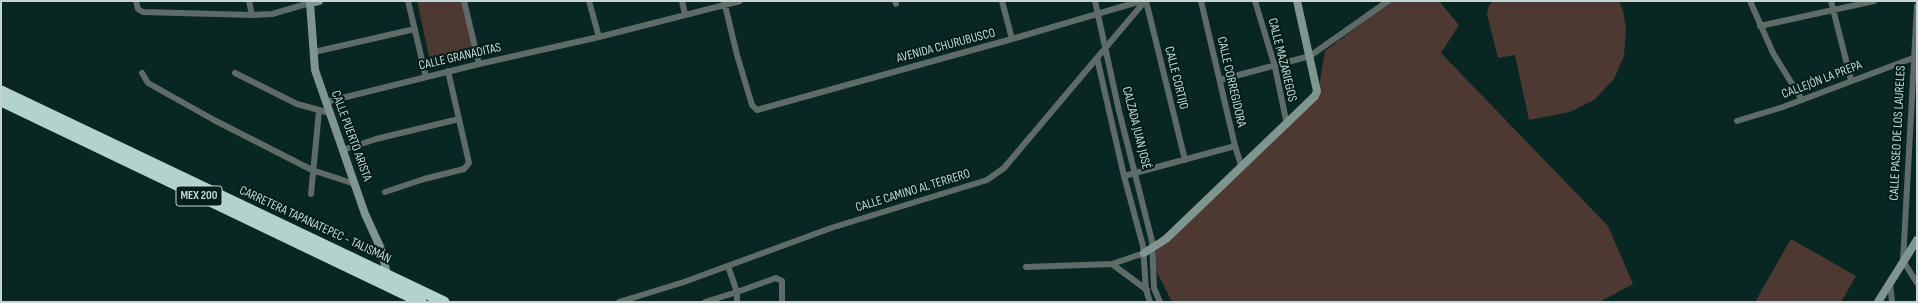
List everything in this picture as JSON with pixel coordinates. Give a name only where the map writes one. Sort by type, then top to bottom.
[{"type":"highway","name":"CARRETERA TAPANATEPEC - TALISMÁN","points":[[1,91],[444,302]]},
{"type":"highway","name":"CARRETERA TAPANATEPEC - TALISMÁN","points":[[1,101],[421,302]]},
{"type":"street","points":[[136,1],[138,9],[143,12],[252,15],[272,14],[309,2],[319,1]]},
{"type":"street","points":[[249,1],[252,15]]},
{"type":"street","points":[[408,1],[426,76]]},
{"type":"street","points":[[464,1],[479,64]]},
{"type":"street","points":[[589,1],[599,37]]},
{"type":"street","points":[[682,1],[686,15]]},
{"type":"street","name":"CALLE GRANADITAS","points":[[326,102],[426,76],[599,37],[686,15],[725,3],[740,1]]},
{"type":"street","points":[[1002,1],[1012,39]]},
{"type":"street","name":"CALZADA JUAN JOSÉ","points":[[1095,1],[1119,111],[1136,174],[1153,248],[1154,288]]},
{"type":"street","name":"AVENIDA CHURUBUSCO","points":[[725,3],[737,56],[752,105],[757,110],[1012,39],[1141,1]]},
{"type":"street","name":"CALLE CAMINO AL TERRERO","points":[[619,302],[728,266],[831,228],[987,180],[1004,168],[1145,1]]},
{"type":"street","name":"CALLE CORTIJO","points":[[1145,1],[1185,160]]},
{"type":"street","name":"CALLE CORREGIDORA","points":[[1201,1],[1235,146],[1242,168]]},
{"type":"street","name":"CALLE MAZARIEGOS","points":[[1256,1],[1275,67],[1286,125]]},
{"type":"street","points":[[1026,267],[1112,264],[1145,257],[1153,248],[1166,239],[1242,168],[1316,96],[1317,91],[1310,56],[1297,1]]},
{"type":"street","points":[[1220,80],[1275,67],[1310,56],[1388,1]]},
{"type":"street","points":[[1750,1],[1773,53],[1802,100]]},
{"type":"street","points":[[1831,1],[1851,80]]},
{"type":"street","points":[[1760,26],[1874,1]]},
{"type":"street","name":"CALLE PUERTO ARISTA","points":[[309,2],[315,70],[365,214],[382,251],[387,275]]},
{"type":"street","name":"CALLE PASEO DE LOS LAURELES","points":[[1903,261],[1917,6]]},
{"type":"street","points":[[314,52],[415,29]]},
{"type":"street","name":"CALZADA JUAN JOSÉ","points":[[1097,58],[1124,176],[1145,257],[1146,290],[1150,302]]},
{"type":"street","name":"CALLEJÓN LA PREPA","points":[[1737,121],[1802,100],[1851,80],[1913,58]]},
{"type":"street","points":[[385,192],[424,179],[464,169],[469,162],[448,71]]},
{"type":"street","points":[[235,72],[297,104],[330,113]]},
{"type":"street","points":[[142,74],[148,82],[214,120],[312,170],[355,184]]},
{"type":"street","points":[[311,194],[312,170],[319,111]]},
{"type":"street","points":[[343,150],[376,138],[459,119]]},
{"type":"street","points":[[1124,176],[1136,174],[1235,146]]},
{"type":"street","points":[[1878,302],[1917,240]]},
{"type":"street","points":[[1903,261],[1917,283]]},
{"type":"street","points":[[1112,264],[1146,290],[1154,288],[1160,302]]},
{"type":"street","points":[[728,266],[737,292],[737,302]]},
{"type":"street","points":[[705,302],[776,278],[782,281],[782,302]]},
{"type":"street","points":[[1890,283],[1892,302]]},
{"type":"shaded area","points":[[417,1],[464,1],[476,57],[431,65]]},
{"type":"shaded area","points":[[1391,1],[1439,1],[1459,25],[1441,53],[1608,226],[1633,284],[1599,302],[1172,302],[1154,266],[1158,240],[1198,206],[1319,86],[1325,51]]},
{"type":"shaded area","points":[[1493,1],[1619,1],[1623,11],[1626,29],[1624,56],[1614,79],[1594,100],[1570,112],[1529,120],[1515,55],[1498,58],[1487,14],[1489,6]]},
{"type":"shaded area","points":[[1791,239],[1856,276],[1841,302],[1755,302]]}]
